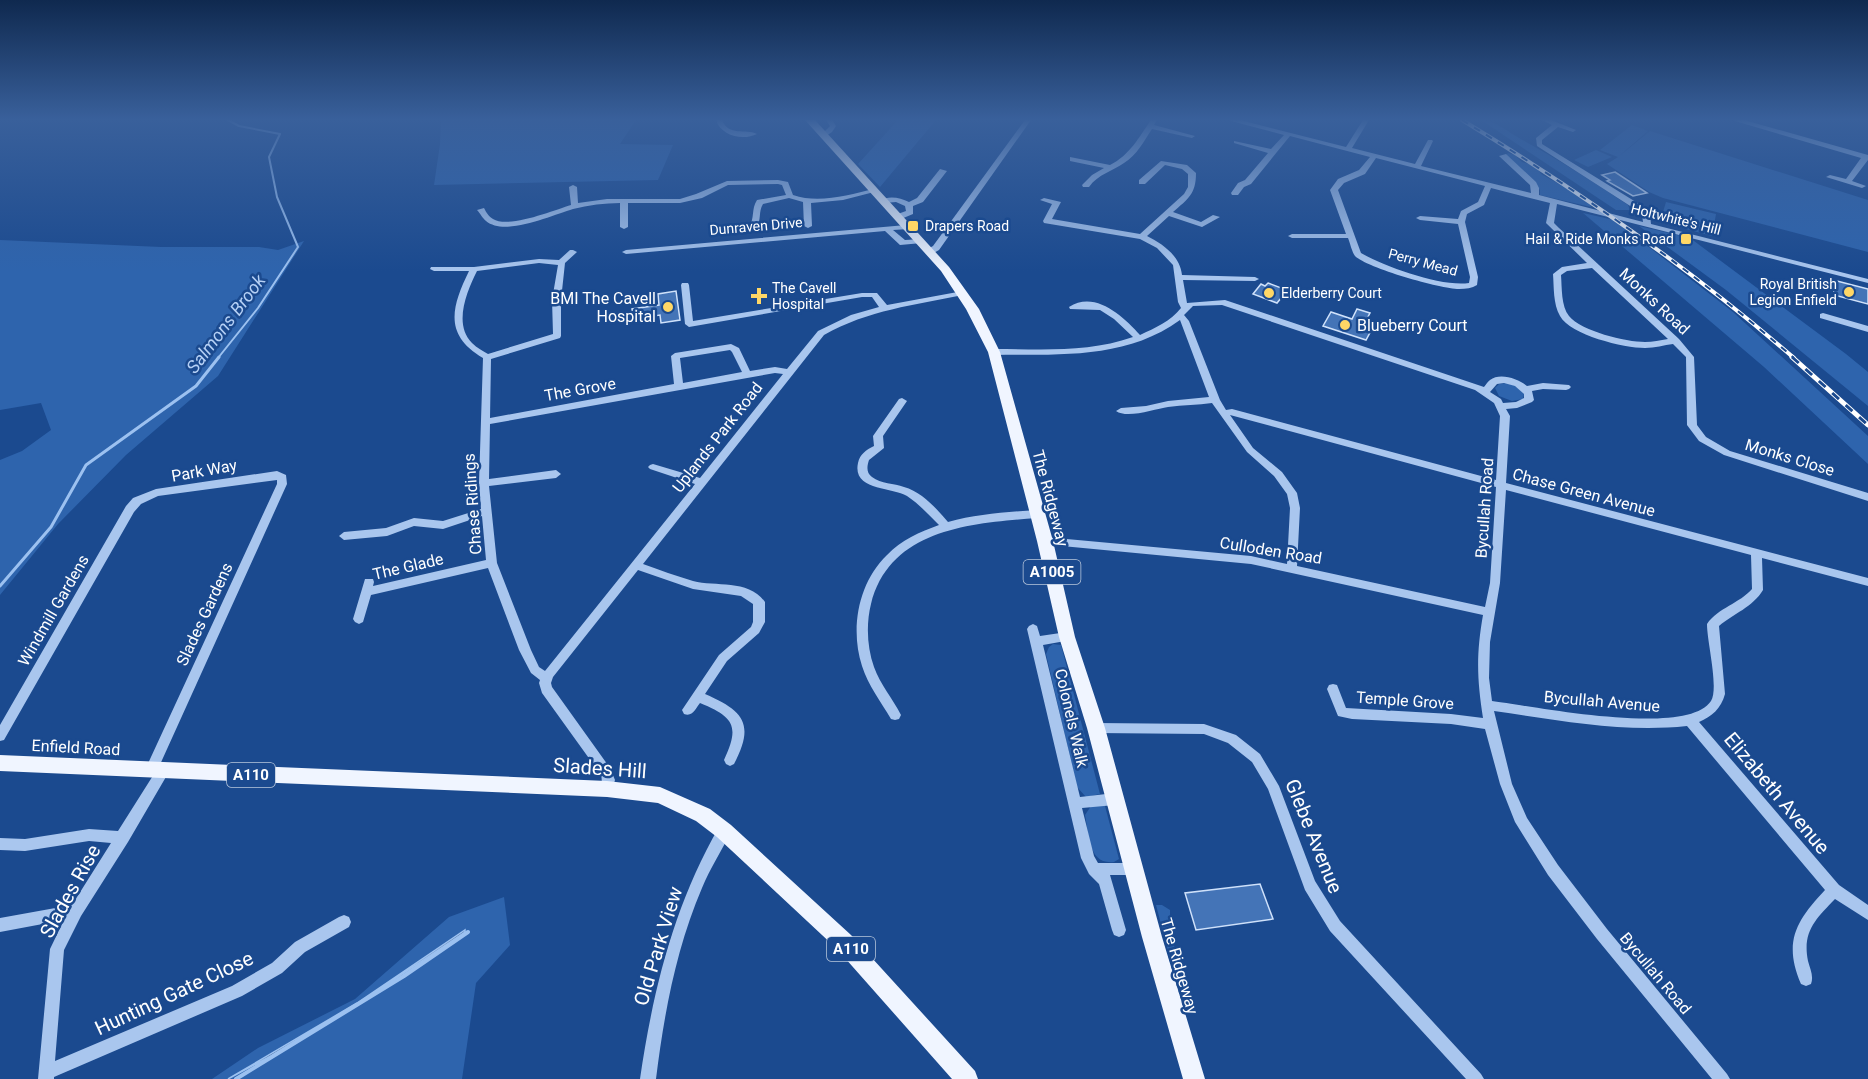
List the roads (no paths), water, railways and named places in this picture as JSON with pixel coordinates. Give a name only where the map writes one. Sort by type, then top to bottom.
[{"type":"main road","name":"The Ridgeway","points":[[855,170],[879,196],[898,224],[924,246],[963,293],[986,331],[994,352],[1045,541],[1067,637],[1096,728],[1194,1079]]},
{"type":"main road","name":"Enfield Road","points":[[0,763],[158,770]]},
{"type":"main road","name":"Slades Hill","points":[[158,770],[607,789],[660,795],[703,815],[724,831],[844,942],[967,1079]]},
{"type":"street","points":[[924,246],[936,248],[992,170]]},
{"type":"street","points":[[1086,185],[1091,178],[1108,170]]},
{"type":"street","points":[[1142,182],[1155,170]]},
{"type":"street","points":[[1142,237],[1191,191],[1190,170]]},
{"type":"street","points":[[1235,193],[1256,170]]},
{"type":"street","name":"Perry Mead","points":[[1363,170],[1341,181],[1334,189],[1358,254],[1364,259],[1452,286],[1473,285],[1474,277],[1461,222]]},
{"type":"street","name":"Holtwhite's Hill","points":[[1430,170],[1868,281]]},
{"type":"street","points":[[1518,170],[1533,184],[1535,197]]},
{"type":"street","points":[[1579,170],[1641,209],[1647,214],[1647,225]]},
{"type":"street","points":[[1848,182],[1857,170]]},
{"type":"street","points":[[753,228],[757,221],[757,206],[760,202],[790,196],[807,201],[879,196],[909,205],[920,200],[943,171]]},
{"type":"street","points":[[1830,177],[1862,186]]},
{"type":"street","points":[[481,210],[489,220],[507,225],[519,224],[575,206],[624,201],[680,201],[699,196],[723,184],[778,182],[785,184],[790,196]]},
{"type":"street","points":[[1420,218],[1461,222],[1464,213],[1481,203],[1489,185]]},
{"type":"street","points":[[573,187],[575,206]]},
{"type":"street","points":[[1044,200],[1057,202],[1047,221],[1142,237],[1160,246],[1177,265],[1185,321],[1215,400],[1250,450],[1278,474],[1292,494],[1295,508],[1292,568]]},
{"type":"street","points":[[624,201],[624,227]]},
{"type":"street","points":[[807,201],[808,226]]},
{"type":"street","name":"Monks Road","points":[[1554,202],[1550,223],[1676,341],[1690,357],[1692,425],[1704,441]]},
{"type":"street","points":[[898,224],[910,212],[909,205]]},
{"type":"street","points":[[1168,213],[1202,225],[1216,217]]},
{"type":"street","name":"Dunraven Drive","points":[[626,252],[898,224]]},
{"type":"street","points":[[1292,236],[1351,236]]},
{"type":"street","points":[[434,269],[474,269],[539,261],[561,262],[573,252]]},
{"type":"street","points":[[474,269],[459,309],[460,326],[466,342],[487,357],[561,336],[555,310],[556,285],[561,262]]},
{"type":"street","points":[[1593,265],[1565,269],[1557,274],[1560,306],[1570,323],[1581,329],[1631,344],[1644,345],[1676,341]]},
{"type":"street","points":[[1180,277],[1255,279]]},
{"type":"street","points":[[685,285],[689,324],[862,295],[874,295],[884,307]]},
{"type":"street","name":"Uplands Park Road","points":[[546,678],[821,333],[854,315],[884,307],[963,293]]},
{"type":"street","points":[[994,352],[1096,349],[1138,338],[1195,303],[1227,303],[1485,392],[1502,406],[1526,403],[1530,397],[1526,388]]},
{"type":"street","points":[[1073,307],[1108,309],[1117,314],[1138,338]]},
{"type":"street","points":[[1823,316],[1868,329]]},
{"type":"street","points":[[679,386],[675,356],[731,347],[736,350],[747,374]]},
{"type":"street","name":"Chase Ridings","points":[[487,357],[484,483],[492,563],[525,650],[535,670],[546,678],[546,689],[606,772],[609,780],[607,789]]},
{"type":"street","name":"The Grove","points":[[485,422],[747,374],[775,370],[788,372]]},
{"type":"street","points":[[1485,392],[1490,384],[1499,380],[1512,381],[1526,388],[1566,387]]},
{"type":"street","points":[[1121,411],[1215,400]]},
{"type":"street","points":[[902,401],[878,436],[879,448],[872,451],[864,460],[864,476],[874,484],[897,487],[910,493],[945,527]]},
{"type":"street","name":"Bycullah Road","points":[[1502,406],[1505,416],[1495,583],[1483,657],[1486,705],[1506,784],[1522,822],[1536,846],[1602,934],[1722,1079]]},
{"type":"street","name":"Chase Green Avenue","points":[[1223,413],[1232,412],[1320,435],[1502,486],[1868,582]]},
{"type":"street","name":"Monks Close","points":[[1704,441],[1727,453],[1868,497]]},
{"type":"street","points":[[653,467],[700,482]]},
{"type":"street","points":[[484,483],[556,474]]},
{"type":"street","name":"Park Way","points":[[137,501],[156,494],[277,475]]},
{"type":"street","name":"Slades Gardens","points":[[158,770],[282,484],[282,478],[277,475]]},
{"type":"street","name":"Windmill Gardens","points":[[0,736],[130,508],[137,501]]},
{"type":"street","points":[[344,536],[387,532],[414,522],[443,525],[486,511]]},
{"type":"street","points":[[895,715],[868,666],[863,632],[866,604],[878,574],[890,558],[910,543],[945,527],[975,520],[1038,514]]},
{"type":"street","name":"Culloden Road","points":[[1045,541],[1251,560],[1489,612]]},
{"type":"street","points":[[1690,721],[1708,711],[1718,700],[1713,624],[1749,601],[1758,590],[1756,553]]},
{"type":"street","name":"The Glade","points":[[359,619],[368,587],[492,563]]},
{"type":"street","points":[[635,565],[694,585],[742,590],[751,594],[759,602],[759,622],[755,630],[723,658],[688,710]]},
{"type":"street","name":"Colonels Walk","points":[[1067,637],[1035,635],[1088,858],[1094,869],[1105,880],[1119,930]]},
{"type":"street","name":"Temple Grove","points":[[1333,689],[1342,712],[1451,719],[1490,724]]},
{"type":"street","points":[[697,696],[723,708],[738,723],[741,733],[739,745],[730,760]]},
{"type":"street","name":"Bycullah Avenue","points":[[1486,705],[1633,723],[1690,721]]},
{"type":"street","name":"Elizabeth Avenue","points":[[1690,721],[1834,890],[1868,913]]},
{"type":"street","name":"Glebe Avenue","points":[[1096,728],[1204,729],[1233,739],[1256,758],[1273,786],[1310,885],[1335,926],[1476,1079]]},
{"type":"street","name":"Slades Rise","points":[[46,1076],[57,949],[76,911],[123,838],[158,770]]},
{"type":"street","points":[[1075,803],[1115,799]]},
{"type":"street","name":"Old Park View","points":[[648,1079],[657,1011],[672,955],[696,888],[724,831]]},
{"type":"street","points":[[0,844],[25,845],[89,835],[123,838]]},
{"type":"street","points":[[1094,869],[1135,868]]},
{"type":"street","points":[[1806,979],[1798,954],[1798,941],[1808,919],[1834,890]]},
{"type":"street","points":[[0,925],[76,911]]},
{"type":"street","name":"Hunting Gate Close","points":[[46,1076],[237,991],[277,968],[300,946],[344,921]]},
{"type":"waterway","name":"Salmons Brook","points":[[218,358],[258,308],[298,247],[277,197],[272,170]]},
{"type":"waterway","name":"Salmons Brook","points":[[0,586],[51,527],[86,465],[196,386],[219,357]]},
{"type":"waterway","points":[[236,1079],[404,976],[468,932]]},
{"type":"railway","points":[[1543,170],[1674,262],[1794,358]]},
{"type":"railway","points":[[1792,357],[1868,425]]},
{"type":"place","name":"Drapers Road","points":[[913,226]]},
{"type":"place","name":"Hail & Ride Monks Road","points":[[1686,239]]},
{"type":"place","name":"Royal British Legion Enfield","points":[[1849,292]]},
{"type":"place","name":"Elderberry Court","points":[[1269,293]]},
{"type":"place","name":"The Cavell Hospital","points":[[759,296]]},
{"type":"place","name":"BMI The Cavell Hospital","points":[[668,307]]},
{"type":"place","name":"Blueberry Court","points":[[1345,325]]}]
